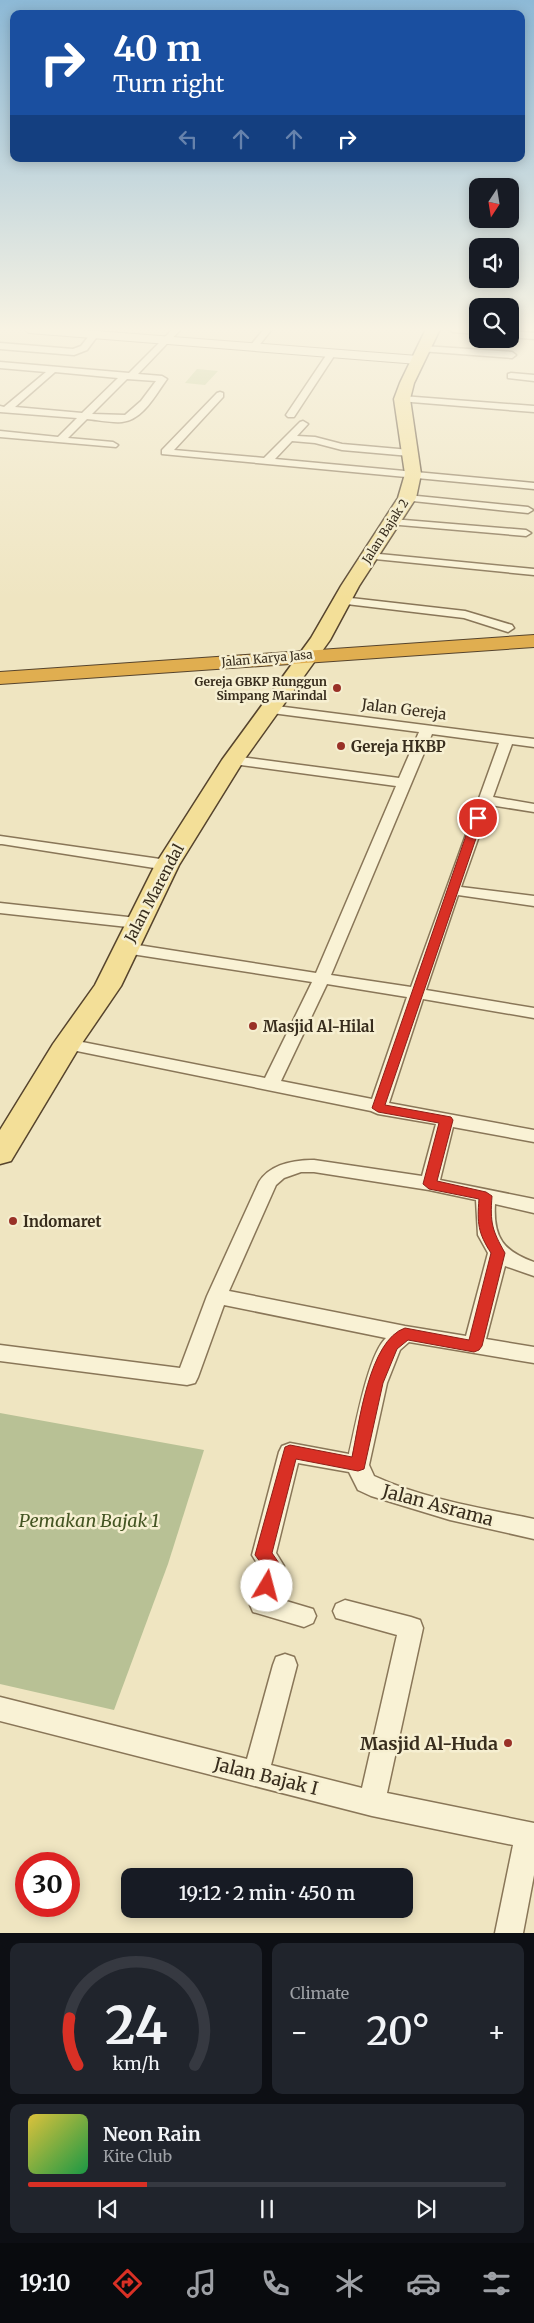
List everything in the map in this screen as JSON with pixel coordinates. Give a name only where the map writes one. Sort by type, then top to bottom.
[{"type":"highway","name":"Jalan Karya Jasa","points":[[0,678],[508,628],[534,628]]},
{"type":"highway","name":"Jalan Karya Jasa","points":[[0,662],[314,648],[534,641]]},
{"type":"main road","name":"Jalan Bajak 2","points":[[314,648],[369,556],[407,498],[413,474],[405,419]]},
{"type":"main road","name":"Jalan Marendal","points":[[0,1154],[13,1114],[67,1044],[108,986],[137,923],[167,865],[233,760],[314,648]]},
{"type":"street","points":[[60,440],[79,419]]},
{"type":"street","points":[[197,419],[166,452],[267,461],[317,453],[342,446],[410,454]]},
{"type":"street","points":[[267,461],[303,424]]},
{"type":"street","points":[[0,434],[113,445]]},
{"type":"street","points":[[290,438],[317,453],[413,474],[534,486]]},
{"type":"street","points":[[407,498],[528,510]]},
{"type":"street","points":[[392,522],[526,534]]},
{"type":"street","points":[[369,556],[534,572]]},
{"type":"street","points":[[342,601],[466,615],[508,628]]},
{"type":"street","name":"Jalan Gereja","points":[[269,709],[534,743]]},
{"type":"street","points":[[271,1084],[321,980],[427,729]]},
{"type":"street","points":[[378,1108],[416,992],[507,740]]},
{"type":"street","points":[[233,760],[403,783]]},
{"type":"street","points":[[484,800],[534,808]]},
{"type":"street","points":[[2,840],[167,865]]},
{"type":"street","points":[[452,890],[534,902]]},
{"type":"street","points":[[0,908],[137,923]]},
{"type":"street","points":[[125,948],[321,980],[416,992],[534,1013]]},
{"type":"street","points":[[67,1044],[271,1084],[378,1108],[534,1136]]},
{"type":"street","points":[[429,1184],[446,1120]]},
{"type":"street","points":[[0,1353],[187,1377],[217,1296],[268,1182],[277,1173],[300,1166],[314,1166],[429,1184],[534,1206]]},
{"type":"street","points":[[486,1196],[484,1222],[488,1238],[498,1253],[515,1264],[534,1269]]},
{"type":"street","points":[[474,1346],[498,1253]]},
{"type":"street","points":[[217,1296],[405,1334],[534,1355]]},
{"type":"street","points":[[304,1616],[262,1605],[272,1566],[264,1555],[290,1452],[358,1465],[376,1383],[391,1346],[405,1334]]},
{"type":"street","name":"Jalan Asrama","points":[[358,1465],[361,1476],[366,1483],[379,1489],[450,1511],[534,1529]]},
{"type":"street","points":[[345,1611],[411,1628],[372,1803]]},
{"type":"street","points":[[256,1773],[285,1665]]},
{"type":"street","name":"Jalan Bajak I","points":[[0,1709],[372,1803],[531,1835]]},
{"type":"street","points":[[509,1933],[531,1835]]},
{"type":"green space","name":"Pemakan Bajak 1","points":[[0,1413],[204,1450],[168,1564],[114,1710],[0,1684]]},
{"type":"place","name":"Gereja GBKP Runggun Simpang Marindal","points":[[337,688]]},
{"type":"place","name":"Gereja HKBP","points":[[341,746]]},
{"type":"place","name":"Masjid Al-Hilal","points":[[253,1026]]},
{"type":"place","name":"Indomaret","points":[[13,1221]]},
{"type":"place","name":"Masjid Al-Huda","points":[[508,1743]]},
{"type":"route","points":[[267,1586],[272,1564],[265,1559],[264,1555],[290,1452],[358,1465],[376,1383],[391,1346],[405,1334],[474,1346],[498,1253],[488,1238],[484,1222],[486,1196],[429,1184],[446,1120],[378,1108],[416,992],[478,818]]}]
